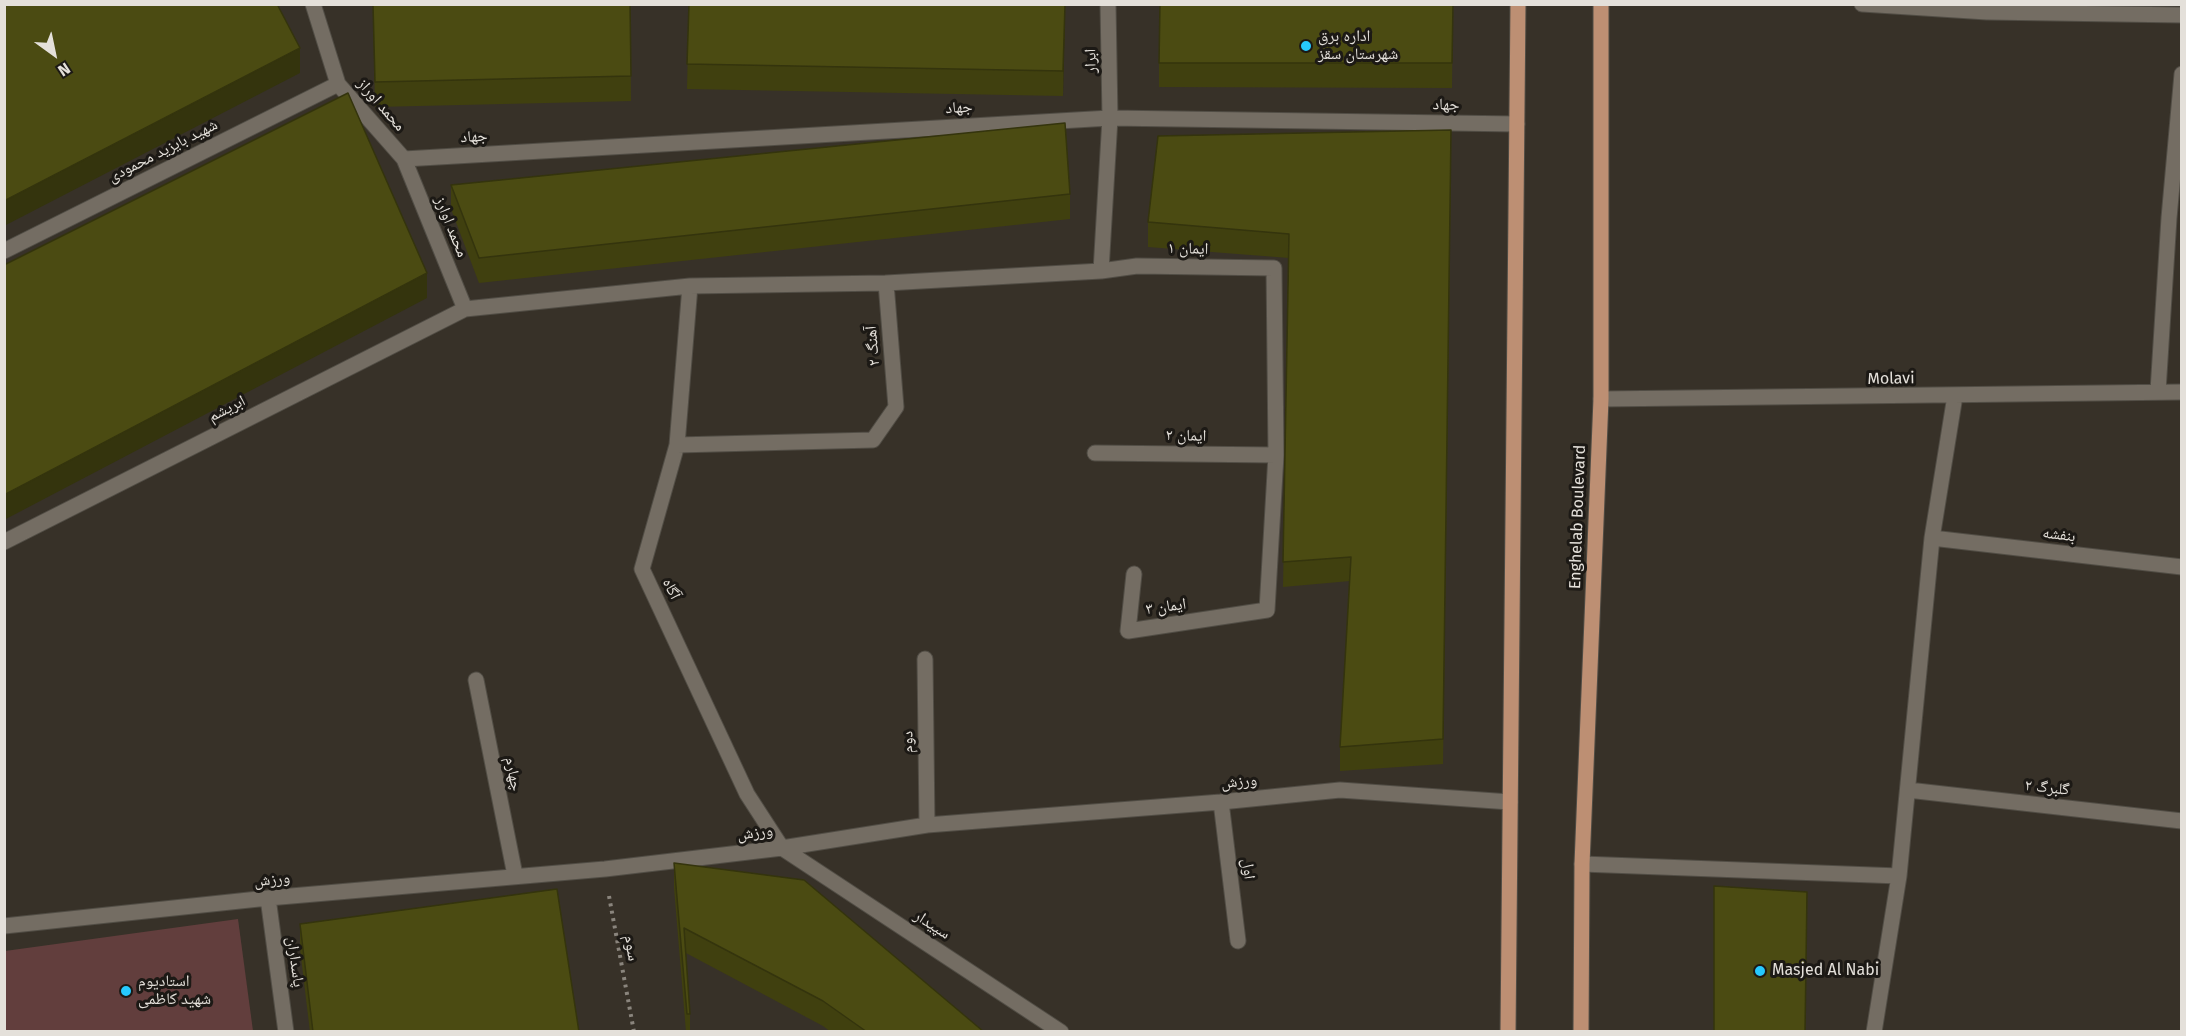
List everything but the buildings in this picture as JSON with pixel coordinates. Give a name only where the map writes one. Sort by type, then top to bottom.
[{"type":"main road","points":[[1508,1032],[1518,4]]},
{"type":"main road","name":"Enghelab Boulevard","points":[[1581,1032],[1582,864],[1601,399],[1601,4]]},
{"type":"street","name":"محمد اوراز","points":[[313,4],[338,84],[404,159]]},
{"type":"street","name":"ابرار","points":[[1101,271],[1110,118],[1108,4]]},
{"type":"street","points":[[1862,4],[2181,15]]},
{"type":"street","points":[[2158,392],[2175,219],[2181,74]]},
{"type":"street","name":"شهید بایزید محمودی","points":[[4,251],[338,84]]},
{"type":"street","name":"جهاد","points":[[404,159],[1110,118],[1517,124]]},
{"type":"street","name":"محمد اوارز","points":[[404,159],[465,309]]},
{"type":"street","name":"ایمان ۱","points":[[465,309],[690,286],[886,283],[1137,267],[1274,268],[1276,455]]},
{"type":"street","name":"آهنگ ۲","points":[[678,446],[873,440],[896,407],[886,283]]},
{"type":"street","name":"آگاه","points":[[690,286],[678,446],[642,569],[747,794],[782,848]]},
{"type":"street","name":"ابریشم","points":[[4,542],[465,309]]},
{"type":"street","name":"Molavi","points":[[1601,399],[2181,392]]},
{"type":"street","points":[[1874,1032],[1899,876],[1932,538],[1955,396]]},
{"type":"street","name":"ایمان ۲","points":[[1095,453],[1276,455]]},
{"type":"street","name":"ایمان ۳","points":[[1134,574],[1128,631],[1267,610],[1276,455]]},
{"type":"street","name":"بنفشه","points":[[1932,538],[2181,567]]},
{"type":"street","name":"دوم","points":[[925,659],[927,825]]},
{"type":"street","name":"چهارم","points":[[476,680],[515,875]]},
{"type":"street","name":"ورزش","points":[[4,926],[268,898],[604,869],[782,848],[927,825],[1221,802],[1340,790],[1510,802]]},
{"type":"street","name":"گلبرگ ۲","points":[[1908,790],[2181,820]]},
{"type":"street","name":"اول","points":[[1221,802],[1239,941]]},
{"type":"street","name":"سپیدار","points":[[782,848],[1061,1032]]},
{"type":"street","points":[[1582,864],[1899,876]]},
{"type":"street","name":"پاسداران","points":[[268,898],[286,1032]]},
{"type":"path","name":"سوم","points":[[604,869],[634,1032]]},
{"type":"shaded area","name":"استادیوم شهید کاظمی","points":[[238,919],[253,1031],[5,1031],[5,951]]},
{"type":"place","name":"اداره برق شهرستان سقز","points":[[1306,46]]},
{"type":"place","name":"Masjed Al Nabi","points":[[1760,971]]},
{"type":"place","name":"استادیوم شهید کاظمی","points":[[126,991]]}]
